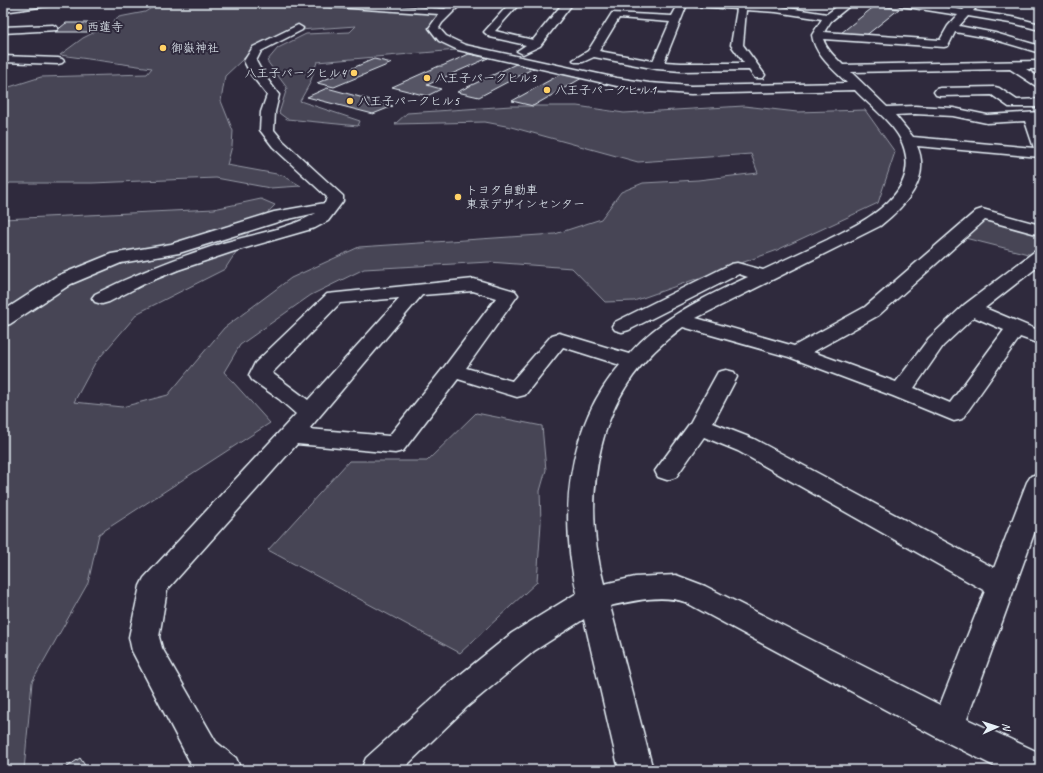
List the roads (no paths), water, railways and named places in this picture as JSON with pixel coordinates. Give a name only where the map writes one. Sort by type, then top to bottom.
[{"type":"street","points":[[3,10],[47,3]]},
{"type":"street","points":[[320,3],[400,6],[446,12]]},
{"type":"street","points":[[457,3],[438,21],[434,28],[438,36],[462,48],[561,70],[648,87],[691,90],[858,86]]},
{"type":"street","points":[[515,3],[489,32],[494,35],[536,44]]},
{"type":"street","points":[[508,58],[536,44],[568,3]]},
{"type":"street","points":[[657,65],[683,3]]},
{"type":"street","points":[[695,3],[776,9],[830,17]]},
{"type":"street","points":[[636,770],[586,570],[581,502],[588,450],[602,411],[611,393],[633,362],[659,336],[680,320],[707,304],[862,228],[885,214],[898,203],[907,191],[914,175],[912,151],[908,141],[897,124],[820,49],[817,35],[822,23],[848,3]]},
{"type":"street","points":[[901,3],[1017,21],[1040,27]]},
{"type":"street","points":[[949,51],[952,28],[975,3]]},
{"type":"street","points":[[742,6],[737,45],[770,88]]},
{"type":"street","points":[[561,70],[592,53],[616,15],[676,19]]},
{"type":"street","points":[[3,30],[53,28]]},
{"type":"street","points":[[102,298],[139,279],[172,266],[309,224],[322,217],[335,201],[335,196],[278,144],[267,130],[268,112],[273,95],[250,61],[257,50],[298,28]]},
{"type":"street","points":[[952,28],[991,35],[1038,48]]},
{"type":"street","points":[[817,35],[882,40],[949,51],[966,66]]},
{"type":"street","points":[[882,40],[885,48],[894,56],[956,105]]},
{"type":"street","points":[[592,53],[657,65],[681,67],[752,66]]},
{"type":"street","points":[[3,59],[58,62]]},
{"type":"street","points":[[840,69],[1040,65]]},
{"type":"street","points":[[1013,66],[1040,83]]},
{"type":"street","points":[[940,92],[995,91],[1014,104],[1040,103]]},
{"type":"street","points":[[883,111],[915,110],[953,112],[987,118],[1035,116],[1040,147]]},
{"type":"street","points":[[908,141],[1040,153]]},
{"type":"street","points":[[3,320],[64,280],[117,258],[173,249],[280,216],[330,206]]},
{"type":"street","points":[[796,353],[872,311],[982,214],[1040,230]]},
{"type":"street","points":[[901,391],[936,342],[971,309],[1040,256]]},
{"type":"street","points":[[622,326],[738,268],[766,276]]},
{"type":"street","points":[[291,435],[395,445],[508,295],[474,285],[334,298],[263,368],[260,375],[287,394],[309,413]]},
{"type":"street","points":[[224,770],[204,754],[148,651],[144,637],[154,586],[291,435],[417,290]]},
{"type":"street","points":[[971,309],[1040,338]]},
{"type":"street","points":[[680,320],[796,353],[901,391],[954,414],[1016,328]]},
{"type":"street","points":[[453,370],[517,390],[559,339],[633,362]]},
{"type":"street","points":[[667,471],[700,426],[726,377]]},
{"type":"street","points":[[700,426],[746,445],[1001,586]]},
{"type":"street","points":[[948,726],[1040,482]]},
{"type":"street","points":[[378,770],[456,697],[523,642],[593,598],[635,589],[676,588],[695,594],[948,726],[1038,770]]},
{"type":"place","name":"西蓮寺","points":[[79,27]]},
{"type":"place","name":"御嶽神社","points":[[163,48]]},
{"type":"place","name":"八王子パークヒル4","points":[[354,73]]},
{"type":"place","name":"八王子パークヒル3","points":[[427,78]]},
{"type":"place","name":"八王子パークヒル1","points":[[547,90]]},
{"type":"place","name":"八王子パークヒル5","points":[[350,101]]},
{"type":"place","name":"トヨタ自動車 東京デザインセンター","points":[[458,197]]}]
